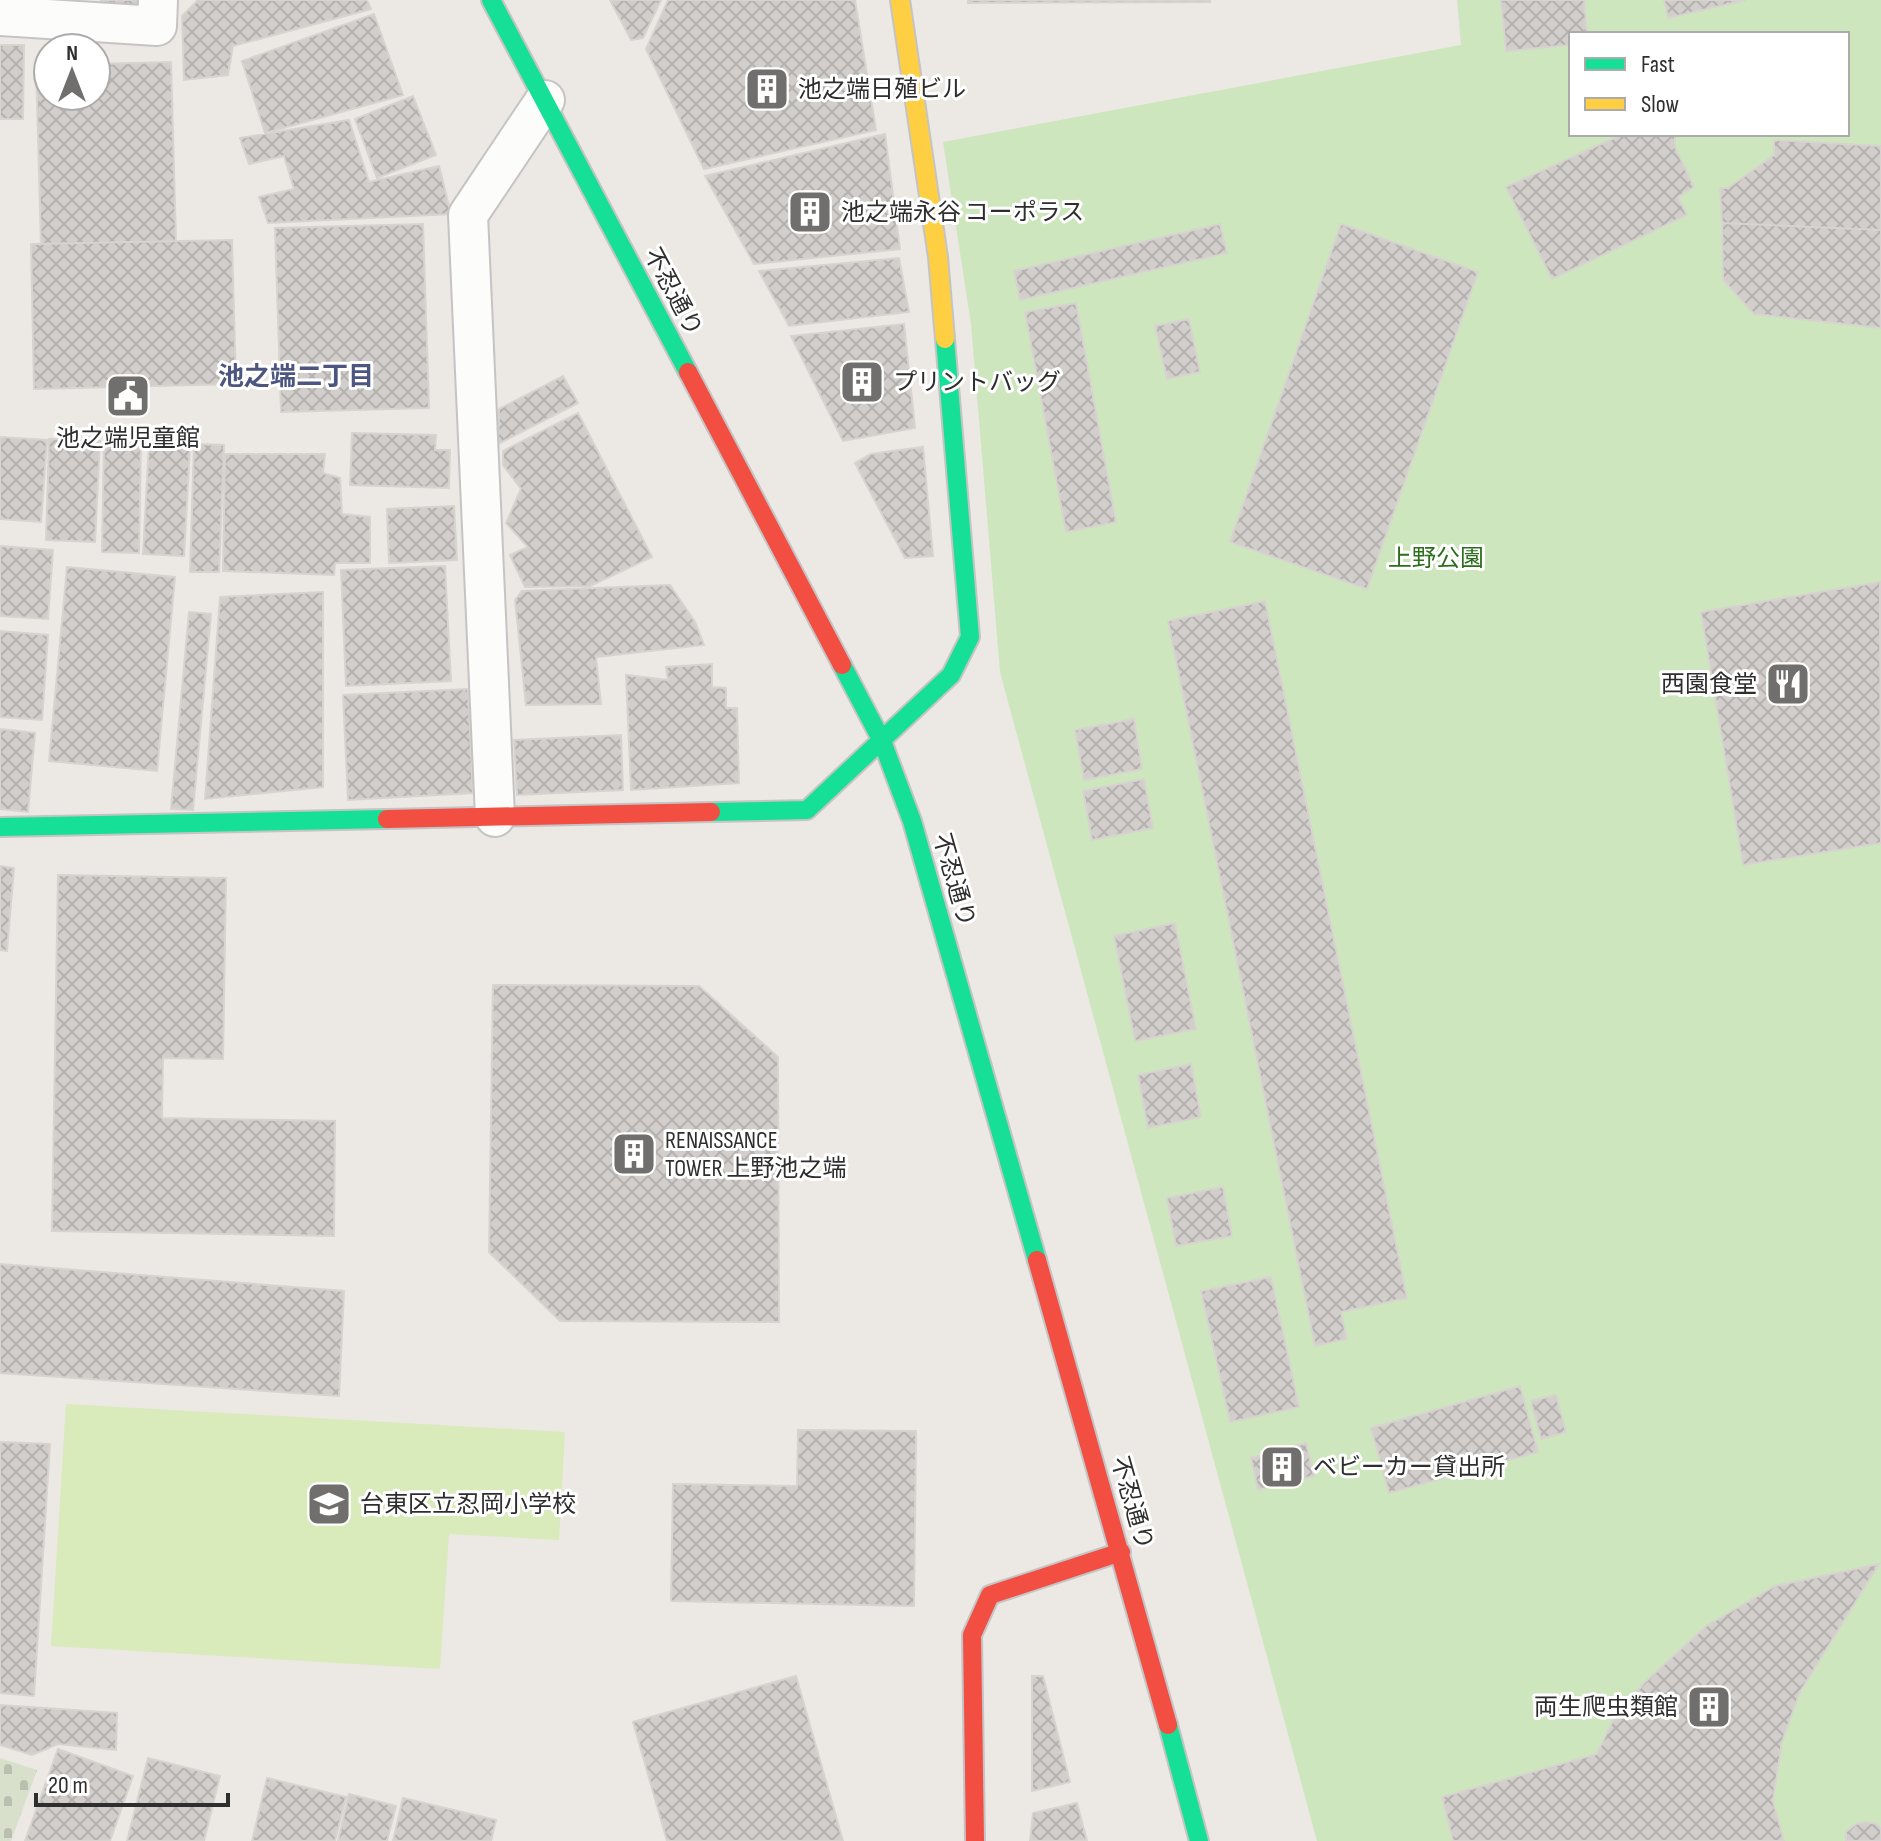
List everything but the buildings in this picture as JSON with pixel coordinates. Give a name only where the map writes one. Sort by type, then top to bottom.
[{"type":"street","name":"不忍通り","points":[[491,0],[882,741],[912,821],[1121,1552],[1199,1841]]},
{"type":"street","points":[[0,827],[807,810],[951,675],[970,637],[938,257],[900,0]]},
{"type":"street","points":[[975,1841],[972,1635],[990,1595],[1121,1552]]},
{"type":"lane","points":[[0,16],[157,26],[158,0]]},
{"type":"lane","points":[[495,817],[468,215],[545,100]]},
{"type":"green space","name":"上野公園","points":[[1457,0],[1881,0],[1881,1841],[1317,1841],[1000,672],[971,324],[943,142],[1461,45]]},
{"type":"green space","points":[[66,1404],[565,1432],[559,1540],[449,1534],[440,1669],[51,1646]]},
{"type":"green space","points":[[0,1758],[37,1770],[11,1841],[0,1841]]},
{"type":"traffic: fast","points":[[491,0],[688,372]]},
{"type":"traffic: fast","points":[[711,812],[807,810],[951,675],[970,637],[945,339]]},
{"type":"traffic: fast","points":[[842,665],[882,741],[912,821],[1037,1260]]},
{"type":"traffic: fast","points":[[0,827],[387,819]]},
{"type":"traffic: fast","points":[[1168,1725],[1199,1841]]},
{"type":"traffic: slow","points":[[900,0],[938,257],[945,339]]},
{"type":"traffic: jam","points":[[688,372],[842,665]]},
{"type":"traffic: jam","points":[[387,819],[711,812]]},
{"type":"traffic: jam","points":[[1037,1260],[1168,1725]]},
{"type":"traffic: jam","points":[[975,1841],[972,1635],[990,1595],[1121,1552]]},
{"type":"place","name":"池之端日殖ビル","points":[[767,89]]},
{"type":"place","name":"池之端永谷 コーポラス","points":[[810,212]]},
{"type":"place","name":"プリントバッグ","points":[[862,382]]},
{"type":"place","name":"池之端児童館","points":[[128,396]]},
{"type":"place","name":"西園食堂","points":[[1788,684]]},
{"type":"place","name":"RENAISSANCE TOWER 上野池之端","points":[[634,1154]]},
{"type":"place","name":"ベビーカー貸出所","points":[[1282,1467]]},
{"type":"place","name":"台東区立忍岡小学校","points":[[329,1504]]},
{"type":"place","name":"両生爬虫類館","points":[[1709,1707]]},
{"type":"district","name":"池之端二丁目","points":[[296,377]]}]
